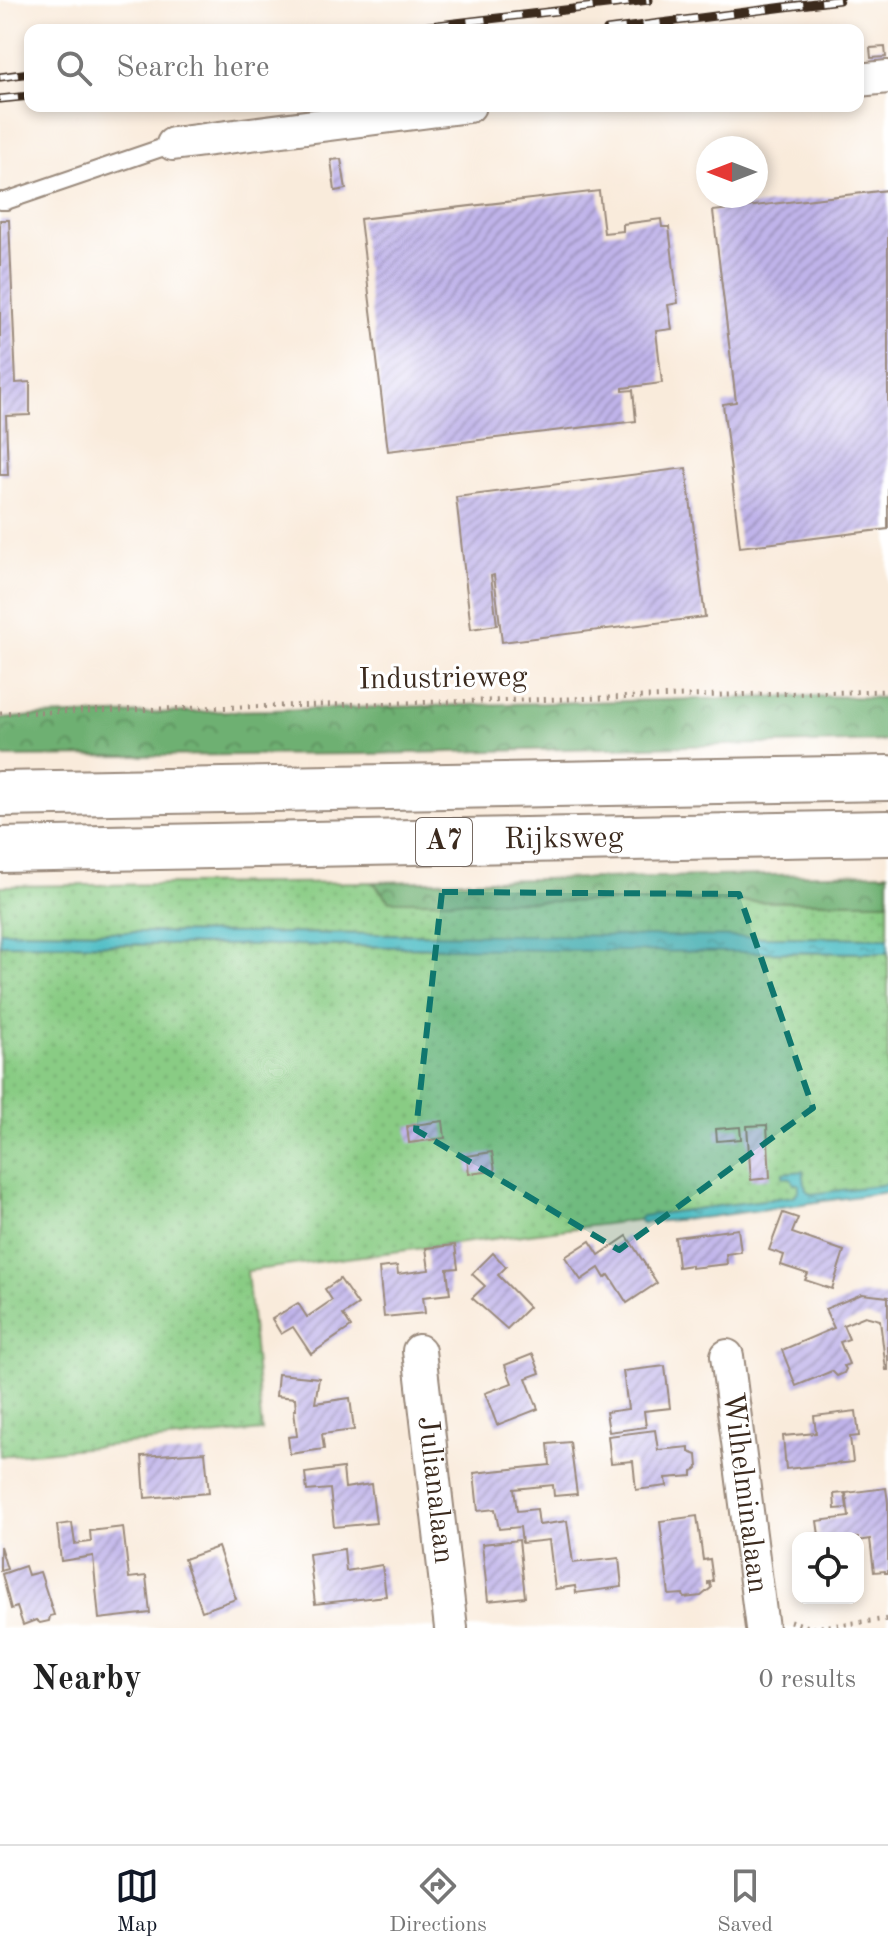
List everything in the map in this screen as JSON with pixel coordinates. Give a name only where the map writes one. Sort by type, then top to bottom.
[{"type":"highway","name":"Rijksweg","points":[[0,794],[888,778]]},
{"type":"highway","name":"Rijksweg","points":[[0,850],[888,833]]},
{"type":"street","points":[[864,79],[888,77]]},
{"type":"street","points":[[173,144],[422,112]]},
{"type":"street","name":"Julianalaan","points":[[419,1351],[451,1628]]},
{"type":"street","name":"Wilhelminalaan","points":[[727,1356],[762,1626]]},
{"type":"lane","points":[[0,201],[173,144]]},
{"type":"path","name":"Industrieweg","points":[[0,713],[888,691]]},
{"type":"path","points":[[762,1626],[790,1621],[812,1628],[888,1619]]},
{"type":"highlighted area","points":[[442,892],[739,894],[813,1108],[619,1250],[416,1130]]},
{"type":"green space","points":[[816,696],[888,698],[888,741],[368,754],[0,757],[0,719],[35,716]]},
{"type":"green space","points":[[888,873],[888,902],[390,901],[373,882]]},
{"type":"green space","points":[[373,882],[390,901],[888,902],[888,938],[0,931],[0,886]]},
{"type":"green space","points":[[0,944],[888,953],[888,1187],[247,1271],[262,1431],[0,1456]]},
{"type":"water","points":[[0,931],[888,938],[888,953],[0,944]]},
{"type":"water","points":[[803,1171],[806,1190],[811,1194],[888,1184],[888,1192],[709,1217],[642,1223],[639,1220],[642,1216],[794,1196],[799,1184],[783,1177],[783,1173]]},
{"type":"building","points":[[885,47],[886,57],[871,58],[870,48]]},
{"type":"building","points":[[341,159],[346,189],[335,191],[331,160]]},
{"type":"building","points":[[888,190],[888,529],[740,547],[723,404],[736,402],[713,211],[768,208],[768,204]]},
{"type":"building","points":[[599,191],[604,233],[623,231],[623,224],[661,219],[662,227],[669,227],[678,303],[668,305],[672,329],[656,331],[662,383],[623,388],[623,391],[633,390],[636,421],[388,451],[360,219]]},
{"type":"building","points":[[0,220],[9,220],[16,383],[30,382],[30,415],[6,416],[8,475],[0,475]]},
{"type":"building","points":[[686,468],[705,617],[502,642],[494,575],[491,576],[497,625],[471,629],[456,497]]},
{"type":"building","points":[[443,1121],[445,1138],[409,1143],[407,1126]]},
{"type":"building","points":[[767,1125],[770,1178],[751,1180],[747,1126]]},
{"type":"building","points":[[740,1127],[741,1139],[717,1141],[716,1129]]},
{"type":"building","points":[[492,1152],[495,1171],[469,1174],[467,1156]]},
{"type":"building","points":[[783,1213],[798,1218],[792,1233],[844,1251],[832,1289],[805,1280],[808,1274],[781,1265],[784,1255],[769,1250]]},
{"type":"building","points":[[738,1229],[741,1252],[726,1254],[727,1264],[678,1267],[675,1237]]},
{"type":"building","points":[[627,1236],[657,1283],[627,1303],[609,1275],[605,1278],[599,1268],[581,1280],[565,1257],[590,1241],[599,1255]]},
{"type":"building","points":[[455,1245],[458,1268],[447,1269],[450,1294],[423,1297],[425,1313],[384,1317],[379,1268],[397,1266],[398,1274],[429,1270],[426,1248]]},
{"type":"building","points":[[493,1253],[506,1267],[498,1275],[529,1307],[507,1329],[472,1298],[485,1286],[472,1274]]},
{"type":"building","points":[[340,1279],[358,1305],[343,1315],[351,1327],[311,1354],[293,1327],[281,1334],[272,1319],[298,1303],[307,1317],[332,1300],[325,1289]]},
{"type":"building","points":[[862,1294],[888,1297],[888,1370],[880,1320],[865,1316],[843,1325],[849,1339],[840,1342],[849,1364],[844,1366],[844,1373],[837,1376],[832,1371],[796,1386],[782,1350],[834,1328],[825,1309]]},
{"type":"building","points":[[533,1354],[540,1373],[526,1378],[538,1409],[497,1425],[485,1393],[512,1383],[505,1365]]},
{"type":"building","points":[[665,1366],[670,1408],[644,1411],[646,1427],[609,1432],[606,1412],[628,1409],[623,1371]]},
{"type":"building","points":[[278,1374],[319,1378],[315,1403],[350,1398],[354,1430],[322,1434],[324,1449],[290,1454],[288,1437],[297,1436],[295,1398],[276,1396]]},
{"type":"building","points":[[856,1411],[859,1436],[850,1437],[853,1462],[786,1469],[783,1436],[816,1433],[814,1416]]},
{"type":"building","points":[[655,1430],[658,1450],[689,1447],[689,1452],[697,1455],[698,1467],[692,1471],[692,1476],[666,1478],[667,1486],[636,1490],[633,1461],[611,1463],[608,1436]]},
{"type":"building","points":[[570,1442],[577,1494],[554,1496],[553,1485],[514,1489],[517,1511],[537,1509],[539,1525],[567,1521],[573,1563],[619,1558],[622,1587],[576,1593],[575,1586],[555,1589],[549,1540],[522,1543],[520,1527],[499,1529],[495,1509],[478,1511],[474,1473],[550,1465],[548,1444]]},
{"type":"building","points":[[205,1452],[209,1493],[145,1498],[142,1456]]},
{"type":"building","points":[[343,1468],[345,1488],[371,1484],[376,1523],[334,1527],[330,1489],[307,1491],[305,1473]]},
{"type":"building","points":[[886,1488],[888,1573],[874,1572],[870,1539],[864,1540],[864,1532],[819,1532],[817,1521],[849,1517],[846,1493]]},
{"type":"building","points":[[845,1493],[847,1508],[835,1509],[834,1494]]},
{"type":"building","points":[[697,1516],[703,1560],[710,1559],[713,1581],[708,1584],[711,1588],[701,1596],[684,1598],[683,1594],[669,1595],[660,1521]]},
{"type":"building","points":[[72,1523],[75,1544],[91,1542],[90,1531],[123,1527],[129,1578],[146,1576],[150,1613],[99,1619],[93,1556],[61,1561],[57,1525]]},
{"type":"building","points":[[519,1540],[525,1597],[488,1601],[482,1544]]},
{"type":"building","points":[[0,1546],[7,1569],[0,1571]]},
{"type":"building","points":[[218,1547],[236,1599],[202,1611],[184,1559]]},
{"type":"building","points":[[344,1549],[346,1571],[382,1565],[386,1596],[315,1604],[309,1554]]},
{"type":"building","points":[[25,1566],[28,1575],[40,1572],[54,1615],[50,1616],[49,1621],[40,1623],[36,1620],[23,1625],[17,1607],[11,1609],[2,1574]]},
{"type":"railway","points":[[447,24],[649,0]]},
{"type":"railway","points":[[653,24],[839,0]]},
{"type":"railway","points":[[0,77],[24,74]]},
{"type":"railway","points":[[0,99],[24,97]]}]
